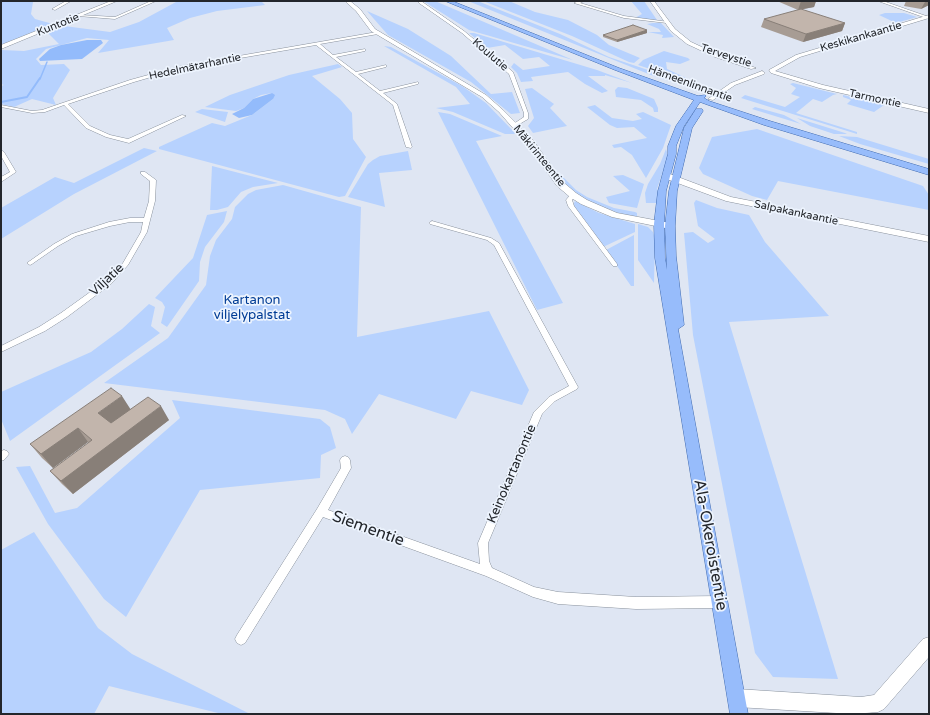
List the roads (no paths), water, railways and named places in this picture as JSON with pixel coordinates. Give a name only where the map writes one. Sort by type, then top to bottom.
[{"type":"main road","name":"Hämeenlinnantie","points":[[448,1],[617,69],[929,167]]},
{"type":"main road","name":"Hämeenlinnantie","points":[[459,1],[634,71],[706,96],[767,123],[929,172]]},
{"type":"main road","name":"Ala-Okeroistentie","points":[[706,96],[687,115],[675,137],[667,176],[662,191],[664,225],[681,376],[738,706]]},
{"type":"main road","name":"Ala-Okeroistentie","points":[[664,225],[688,128],[706,96]]},
{"type":"street","points":[[54,9],[69,1]]},
{"type":"street","name":"Kuntotie","points":[[1,47],[115,1]]},
{"type":"street","points":[[80,16],[115,18],[154,1]]},
{"type":"street","name":"Mäkirinteentie","points":[[347,1],[358,10],[377,33],[484,96],[529,141],[560,184],[573,195],[584,202],[614,215],[664,225]]},
{"type":"street","points":[[582,1],[576,3],[624,17],[667,22]]},
{"type":"street","name":"Terveystie","points":[[652,1],[680,37],[712,56],[741,66],[744,72],[742,76]]},
{"type":"street","points":[[880,1],[928,17]]},
{"type":"street","name":"Koulutie","points":[[420,2],[463,32],[511,73],[526,113],[526,118],[514,125]]},
{"type":"street","name":"Keskikankaantie","points":[[766,66],[928,17]]},
{"type":"street","name":"Hedelmätarhantie","points":[[1,106],[17,111],[43,111],[66,105],[132,81],[182,67],[377,33]]},
{"type":"street","points":[[317,44],[397,106],[410,146]]},
{"type":"street","name":"Terveystie","points":[[695,46],[755,68]]},
{"type":"street","points":[[333,56],[364,50]]},
{"type":"street","name":"Keskikankaantie","points":[[764,74],[794,58]]},
{"type":"street","points":[[355,73],[385,66]]},
{"type":"street","points":[[706,96],[755,68]]},
{"type":"street","name":"Tarmontie","points":[[755,68],[772,71],[821,87]]},
{"type":"street","name":"Tarmontie","points":[[755,68],[764,74],[929,111]]},
{"type":"street","points":[[706,96],[733,84],[764,74]]},
{"type":"street","points":[[380,92],[416,83]]},
{"type":"street","points":[[66,105],[87,126],[94,130],[129,141],[184,116]]},
{"type":"street","points":[[1,152],[13,172],[1,180]]},
{"type":"street","name":"Viljatie","points":[[1,348],[42,330],[87,300],[126,264],[144,232],[152,201],[153,180],[143,173]]},
{"type":"street","name":"Salpakankaantie","points":[[667,176],[702,190],[744,202],[929,239]]},
{"type":"street","points":[[573,195],[569,200],[571,206],[615,265]]},
{"type":"street","points":[[30,263],[56,245],[74,235],[109,224],[130,220],[147,220]]},
{"type":"street","name":"Keinokartanontie","points":[[432,223],[489,239],[497,244],[574,387],[552,398],[538,412],[483,543],[484,561],[488,572]]},
{"type":"street","points":[[321,512],[346,468],[345,460]]},
{"type":"street","name":"Siementie","points":[[241,639],[321,512],[488,572]]},
{"type":"street","points":[[488,572],[532,592],[558,598],[636,603],[720,602]]},
{"type":"street","points":[[738,706],[798,701],[861,706],[878,703],[929,645]]},
{"type":"waterway","points":[[40,79],[47,62]]},
{"type":"waterway","points":[[1,102],[27,97],[40,78]]},
{"type":"park label","name":"Kartanon viljelypalstat","points":[[252,308]]}]
